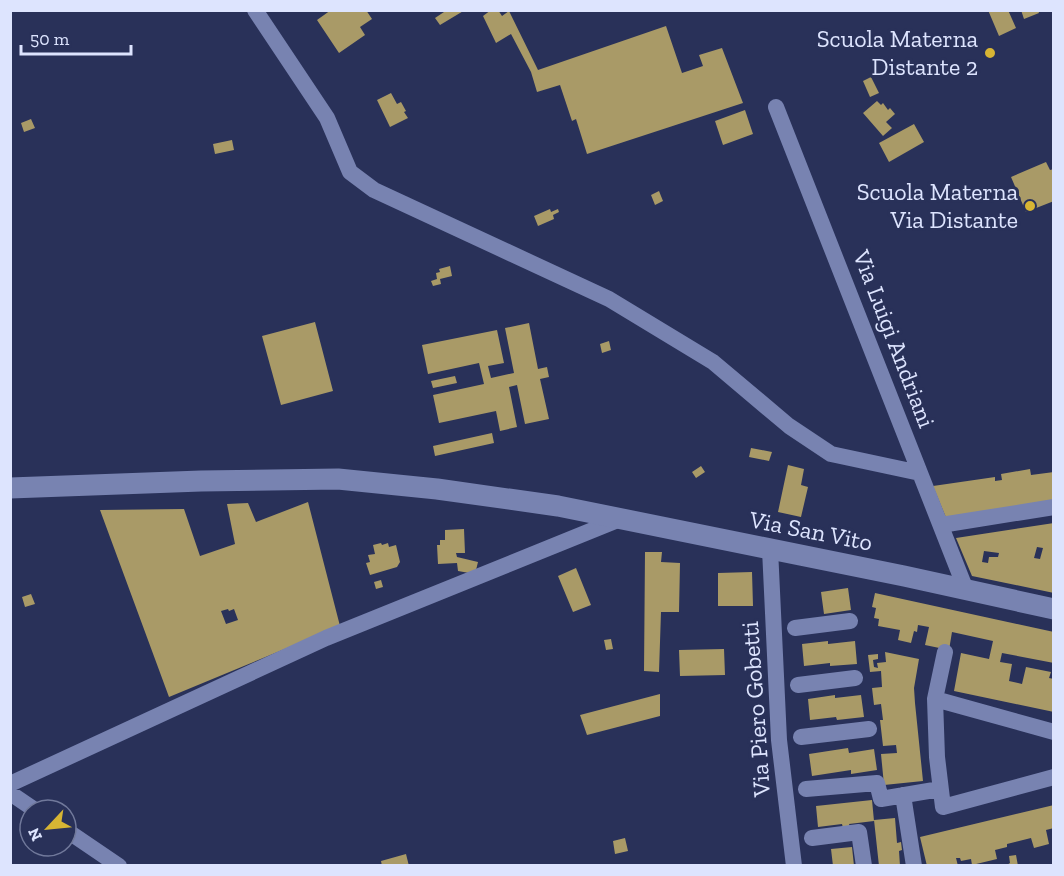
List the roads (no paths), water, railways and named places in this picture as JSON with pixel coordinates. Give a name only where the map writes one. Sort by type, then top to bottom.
[{"type":"street","points":[[255,10],[327,118],[351,172],[374,190],[609,299],[713,362],[789,426],[831,453],[920,473]]},
{"type":"street","name":"Via Luigi Andriani","points":[[776,107],[966,590]]},
{"type":"street","name":"Via San Vito","points":[[10,488],[339,480],[437,489],[558,506],[1053,609]]},
{"type":"street","points":[[941,525],[1053,507]]},
{"type":"street","points":[[10,784],[326,638],[620,519]]},
{"type":"street","name":"Via Piero Gobetti","points":[[770,549],[779,740],[795,866]]},
{"type":"street","points":[[795,628],[850,621]]},
{"type":"street","points":[[945,652],[935,699],[937,757],[943,807],[1053,777]]},
{"type":"street","points":[[798,685],[855,678]]},
{"type":"street","points":[[935,699],[1053,732]]},
{"type":"street","points":[[801,737],[869,729]]},
{"type":"street","points":[[806,789],[877,783],[881,799],[940,789]]},
{"type":"street","points":[[903,795],[914,866]]},
{"type":"street","points":[[812,838],[859,832],[864,866]]},
{"type":"street","points":[[78,838],[119,866]]},
{"type":"place","name":"Scuola Materna Distante 2","points":[[990,53]]},
{"type":"place","name":"Scuola Materna Via Distante","points":[[1030,206]]}]
